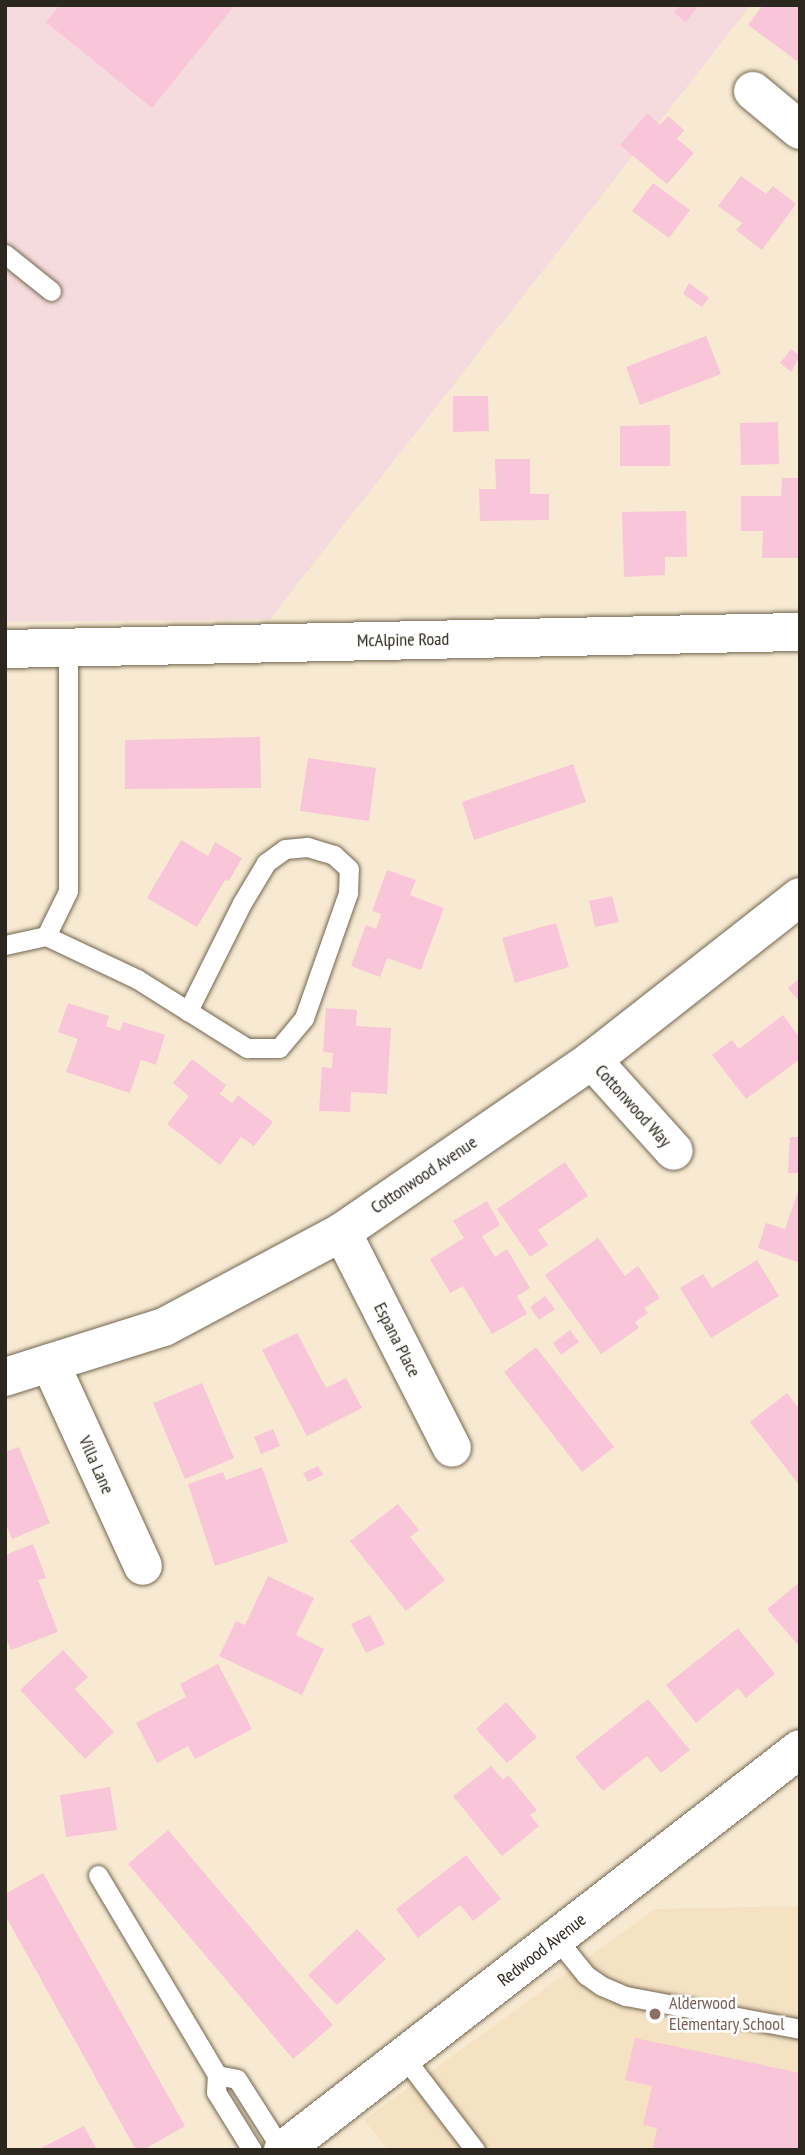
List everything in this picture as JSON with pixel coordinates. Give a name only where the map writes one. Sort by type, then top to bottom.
[{"type":"street","points":[[753,91],[800,130]]},
{"type":"street","name":"McAlpine Road","points":[[5,649],[800,632]]},
{"type":"street","name":"Cottonwood Avenue","points":[[5,1377],[164,1327],[342,1231],[593,1060],[800,897]]},
{"type":"street","name":"Cottonwood Way","points":[[593,1060],[674,1151]]},
{"type":"street","name":"Espana Place","points":[[342,1231],[452,1448]]},
{"type":"street","name":"Villa Lane","points":[[50,1363],[143,1566]]},
{"type":"street","name":"Redwood Avenue","points":[[283,2150],[800,1749]]},
{"type":"lane","points":[[5,254],[51,291]]},
{"type":"lane","points":[[46,936],[68,891],[68,647]]},
{"type":"lane","points":[[5,945],[46,936],[137,979],[188,1011],[247,1048],[279,1048],[304,1018],[348,893],[349,869],[334,855],[307,847],[285,849],[266,863],[242,903],[188,1011]]},
{"type":"lane","points":[[98,1875],[217,2076],[216,2092],[251,2150]]},
{"type":"lane","points":[[556,1938],[586,1975],[602,1986],[626,1996],[800,2029]]},
{"type":"lane","points":[[404,2057],[475,2150]]},
{"type":"lane","points":[[217,2076],[237,2079],[283,2150]]},
{"type":"shaded area","points":[[5,5],[751,5],[270,619],[5,622]]},
{"type":"shaded area","name":"Alderwood Elementary School","points":[[800,1906],[800,2150],[388,2150],[364,2120],[655,1909]]},
{"type":"building","points":[[60,5],[235,5],[152,108],[46,22]]},
{"type":"building","points":[[680,5],[699,5],[686,22],[674,13]]},
{"type":"building","points":[[763,5],[800,5],[800,57],[797,61],[748,25]]},
{"type":"building","points":[[647,113],[660,125],[668,116],[684,130],[677,139],[694,153],[667,184],[620,145]]},
{"type":"building","points":[[741,176],[766,194],[773,186],[796,204],[762,250],[736,230],[742,223],[718,206]]},
{"type":"building","points":[[653,183],[690,210],[669,238],[632,211]]},
{"type":"building","points":[[689,283],[709,298],[702,307],[683,294]]},
{"type":"building","points":[[706,336],[721,374],[640,405],[626,367]]},
{"type":"building","points":[[791,349],[800,356],[791,372],[780,363]]},
{"type":"building","points":[[453,396],[488,396],[489,431],[453,432]]},
{"type":"building","points":[[778,422],[779,464],[741,465],[740,423]]},
{"type":"building","points":[[670,425],[670,466],[620,466],[620,426]]},
{"type":"building","points":[[495,459],[530,459],[530,494],[549,494],[549,520],[480,521],[479,489],[496,489]]},
{"type":"building","points":[[782,478],[800,478],[800,558],[762,558],[763,531],[741,531],[741,496],[781,496]]},
{"type":"building","points":[[686,511],[687,557],[665,557],[665,575],[624,577],[622,512]]},
{"type":"building","points":[[260,737],[261,788],[125,789],[125,740]]},
{"type":"building","points":[[308,758],[376,768],[369,821],[300,811]]},
{"type":"building","points":[[573,764],[586,802],[474,840],[462,802]]},
{"type":"building","points":[[181,840],[208,856],[215,842],[242,858],[229,881],[225,880],[197,927],[147,898]]},
{"type":"building","points":[[387,870],[416,880],[410,895],[444,908],[421,970],[387,958],[380,977],[351,966],[366,925],[376,929],[381,914],[372,911]]},
{"type":"building","points":[[612,896],[619,922],[595,927],[589,901]]},
{"type":"building","points":[[556,923],[569,967],[515,983],[502,938]]},
{"type":"building","points":[[800,978],[800,1002],[788,988]]},
{"type":"building","points":[[68,1003],[109,1016],[106,1026],[120,1031],[123,1022],[165,1035],[156,1065],[141,1060],[130,1093],[66,1072],[78,1039],[58,1032]]},
{"type":"building","points":[[326,1008],[357,1010],[356,1026],[391,1028],[387,1094],[351,1092],[350,1112],[319,1111],[322,1067],[332,1068],[333,1053],[323,1052]]},
{"type":"building","points":[[783,1015],[800,1038],[800,1059],[746,1099],[712,1055],[732,1040],[739,1049]]},
{"type":"building","points":[[192,1059],[226,1085],[220,1094],[232,1103],[238,1095],[273,1122],[254,1146],[241,1137],[220,1165],[167,1124],[189,1096],[173,1083]]},
{"type":"building","points":[[790,1137],[800,1137],[800,1173],[788,1173]]},
{"type":"building","points":[[565,1162],[588,1196],[538,1230],[548,1245],[530,1257],[497,1209]]},
{"type":"building","points":[[800,1186],[800,1263],[758,1248],[766,1223],[785,1229]]},
{"type":"building","points":[[487,1201],[500,1225],[482,1236],[495,1257],[507,1249],[530,1288],[517,1296],[527,1314],[492,1334],[463,1286],[450,1293],[430,1259],[464,1238],[453,1221]]},
{"type":"building","points":[[598,1238],[625,1276],[638,1266],[660,1298],[644,1308],[648,1313],[635,1322],[639,1328],[601,1354],[545,1275]]},
{"type":"building","points":[[757,1260],[779,1296],[711,1338],[680,1288],[703,1274],[712,1288]]},
{"type":"building","points":[[545,1296],[555,1309],[539,1320],[530,1307]]},
{"type":"building","points":[[570,1330],[579,1342],[561,1355],[553,1343]]},
{"type":"building","points":[[297,1333],[326,1388],[346,1378],[362,1408],[307,1436],[262,1350]]},
{"type":"building","points":[[536,1347],[614,1447],[582,1472],[504,1372]]},
{"type":"building","points":[[202,1383],[234,1458],[185,1479],[153,1403]]},
{"type":"building","points":[[787,1393],[800,1410],[800,1486],[750,1422]]},
{"type":"building","points":[[273,1429],[280,1446],[261,1454],[254,1437]]},
{"type":"building","points":[[19,1447],[50,1523],[12,1539],[5,1522],[5,1452]]},
{"type":"building","points":[[318,1466],[323,1475],[308,1482],[303,1473]]},
{"type":"building","points":[[262,1467],[288,1542],[215,1566],[188,1484],[223,1472],[226,1480]]},
{"type":"building","points":[[398,1504],[419,1530],[410,1537],[445,1580],[406,1611],[350,1541]]},
{"type":"building","points":[[33,1544],[46,1578],[38,1580],[58,1632],[11,1650],[5,1635],[5,1555]]},
{"type":"building","points":[[268,1576],[314,1598],[296,1635],[324,1649],[302,1695],[219,1656],[236,1621],[245,1625]]},
{"type":"building","points":[[800,1582],[800,1644],[798,1645],[767,1609]]},
{"type":"building","points":[[370,1615],[385,1644],[366,1653],[351,1624]]},
{"type":"building","points":[[738,1628],[775,1674],[746,1698],[738,1688],[696,1723],[666,1685]]},
{"type":"building","points":[[63,1650],[88,1677],[75,1689],[114,1732],[85,1759],[20,1690]]},
{"type":"building","points":[[218,1664],[252,1729],[195,1759],[188,1746],[157,1763],[136,1723],[186,1697],[180,1684]]},
{"type":"building","points":[[648,1699],[690,1750],[661,1773],[647,1756],[603,1791],[575,1757]]},
{"type":"building","points":[[506,1702],[537,1737],[507,1763],[476,1729]]},
{"type":"building","points":[[491,1766],[503,1780],[508,1775],[537,1810],[530,1815],[539,1826],[502,1856],[453,1796]]},
{"type":"building","points":[[110,1787],[117,1830],[66,1837],[60,1795]]},
{"type":"building","points":[[168,1830],[333,2025],[293,2059],[128,1864]]},
{"type":"building","points":[[466,1855],[501,1899],[473,1921],[460,1905],[418,1938],[396,1909]]},
{"type":"building","points":[[43,1873],[185,2126],[143,2150],[136,2150],[5,1915],[5,1894]]},
{"type":"building","points":[[357,1929],[386,1959],[337,2005],[308,1975]]},
{"type":"building","name":"Alderwood Elementary School","points":[[635,2038],[800,2073],[800,2150],[653,2150],[657,2128],[643,2125],[652,2086],[625,2080]]},
{"type":"building","points":[[84,2126],[97,2150],[42,2150],[41,2148]]},
{"type":"place","name":"Alderwood Elementary School","points":[[655,2014]]}]
